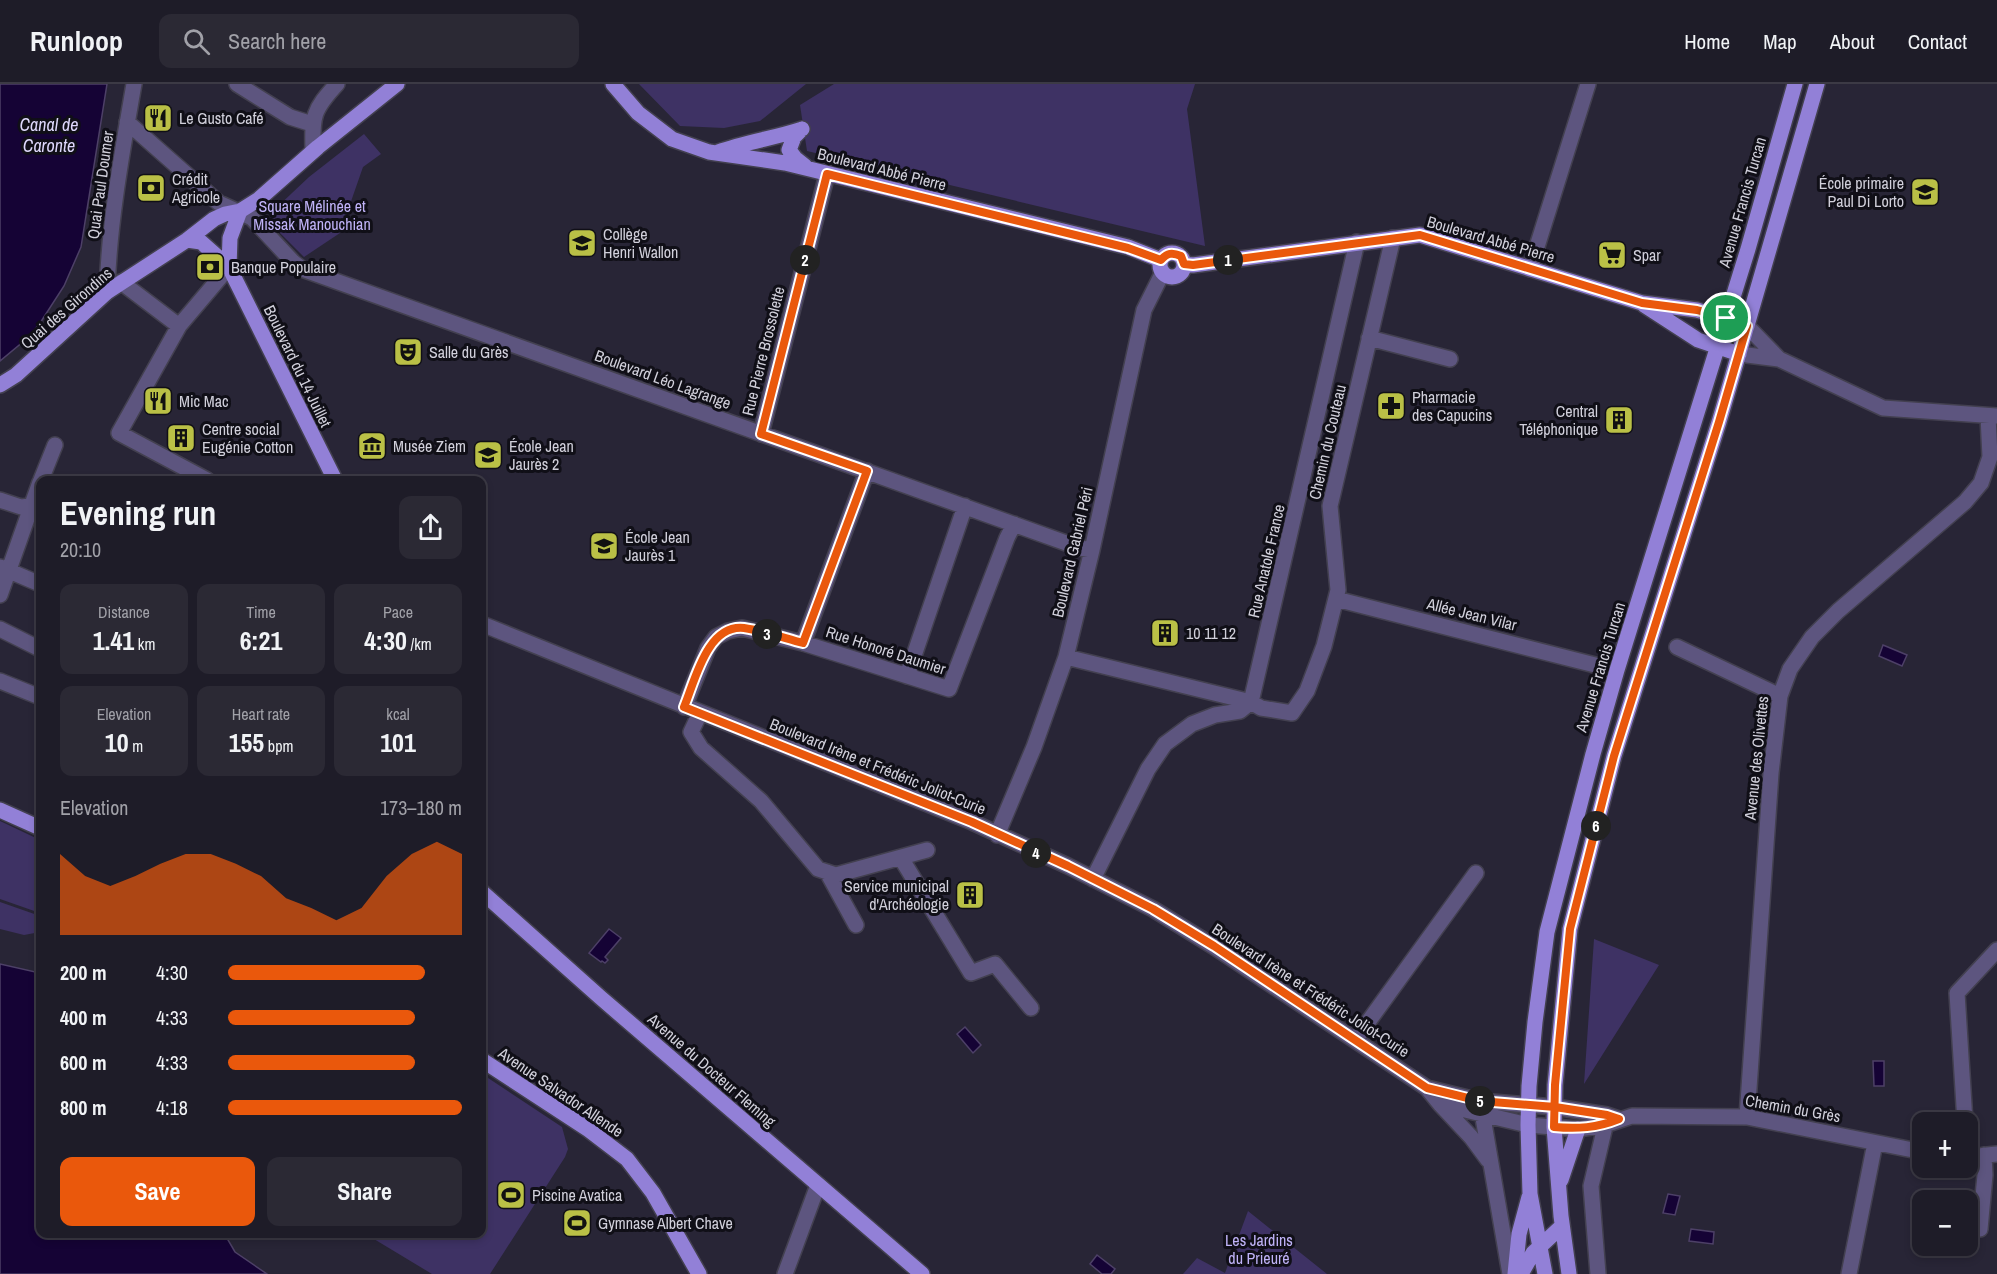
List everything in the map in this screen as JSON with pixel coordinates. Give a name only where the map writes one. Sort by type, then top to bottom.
[{"type":"main road","name":"Quai des Girondins","points":[[0,385],[16,375],[107,292],[188,240],[214,219],[225,214],[240,212],[259,199],[313,151],[397,84]]},
{"type":"main road","name":"Boulevard Abbé Pierre","points":[[614,84],[638,113],[672,139],[715,153],[785,163],[1128,248],[1162,266],[1167,276],[1178,275],[1184,264],[1193,265],[1420,235],[1642,303],[1697,310],[1747,326]]},
{"type":"main road","name":"Avenue Francis Turcan","points":[[1545,1274],[1530,1194],[1528,1125],[1535,1022],[1547,932],[1617,670],[1748,249],[1796,84]]},
{"type":"main road","points":[[1568,1271],[1554,1127],[1555,1085],[1570,929],[1614,756],[1747,326],[1817,84]]},
{"type":"main road","points":[[715,153],[802,129],[794,137],[789,150],[808,169]]},
{"type":"main road","name":"Boulevard du 14 Juillet","points":[[230,267],[230,238],[240,212]]},
{"type":"main road","name":"Boulevard du 14 Juillet","points":[[188,240],[201,242],[230,267],[333,476]]},
{"type":"main road","name":"Boulevard Abbé Pierre","points":[[1642,303],[1698,340],[1738,354]]},
{"type":"main road","points":[[0,810],[36,826]]},
{"type":"main road","name":"Avenue du Docteur Fleming","points":[[486,896],[601,998],[922,1274]]},
{"type":"main road","name":"Avenue Salvador Allende","points":[[486,1063],[589,1130],[627,1159],[653,1193],[699,1274]]},
{"type":"main road","points":[[1559,1185],[1578,1129]]},
{"type":"main road","points":[[1515,1274],[1519,1234],[1530,1194]]},
{"type":"main road","points":[[1521,1274],[1529,1258],[1562,1226]]},
{"type":"main road","points":[[1540,1247],[1568,1271]]},
{"type":"street","name":"Quai Paul Doumer","points":[[107,292],[108,248],[134,84]]},
{"type":"street","points":[[237,84],[290,117],[312,124]]},
{"type":"street","points":[[313,151],[312,124],[315,113],[337,84]]},
{"type":"street","points":[[1530,269],[1588,84]]},
{"type":"street","name":"Boulevard Léo Lagrange","points":[[127,122],[219,203],[240,212],[258,225],[302,269],[1080,548],[1092,550]]},
{"type":"street","name":"Rue Pierre Brossolette","points":[[761,434],[827,174]]},
{"type":"street","name":"Chemin du Couteau","points":[[1251,702],[1261,708],[1292,713],[1301,703],[1307,691],[1324,646],[1338,590],[1330,506],[1393,238]]},
{"type":"street","name":"Rue Anatole France","points":[[1251,702],[1358,242]]},
{"type":"street","name":"Boulevard Gabriel Péri","points":[[997,835],[1034,747],[1066,657],[1092,550],[1144,310],[1162,266]]},
{"type":"street","points":[[199,476],[119,434],[179,326],[230,267]]},
{"type":"street","points":[[121,282],[179,326]]},
{"type":"street","points":[[1747,326],[1779,359]]},
{"type":"street","points":[[1369,338],[1450,359]]},
{"type":"street","points":[[1738,354],[1779,359],[1883,408],[1992,416]]},
{"type":"street","name":"Avenue des Olivettes","points":[[1747,1117],[1770,784],[1780,696],[1790,669],[1812,637],[1838,611],[1965,502],[1981,483],[1990,457],[1992,416]]},
{"type":"street","points":[[43,476],[55,445]]},
{"type":"street","points":[[803,643],[867,471]]},
{"type":"street","points":[[0,500],[21,507],[35,508],[4,568],[0,595]]},
{"type":"street","points":[[907,676],[965,506]]},
{"type":"street","name":"Rue Honoré Daumier","points":[[684,707],[708,648],[717,637],[742,628],[803,643],[949,689],[1006,538],[1014,524]]},
{"type":"street","points":[[4,568],[36,582]]},
{"type":"street","name":"Allée Jean Vilar","points":[[1336,599],[1599,666]]},
{"type":"street","name":"Boulevard Irène et Frédéric Joliot-Curie","points":[[486,626],[972,822],[1153,909],[1427,1088],[1528,1125],[1554,1127]]},
{"type":"street","points":[[0,629],[36,647]]},
{"type":"street","points":[[1677,648],[1780,696]]},
{"type":"street","points":[[1066,657],[1251,702]]},
{"type":"street","points":[[0,681],[36,695]]},
{"type":"street","points":[[1093,879],[1148,769],[1165,744],[1192,724],[1215,715],[1240,711],[1251,702]]},
{"type":"street","points":[[700,714],[691,732],[701,748],[760,801],[818,868],[836,875],[927,850]]},
{"type":"street","points":[[901,858],[971,973],[995,964],[1031,1008]]},
{"type":"street","points":[[827,872],[856,925]]},
{"type":"street","points":[[1355,1040],[1476,873]]},
{"type":"street","points":[[1964,1112],[1958,993],[1997,950]]},
{"type":"street","name":"Boulevard Irène et Frédéric Joliot-Curie","points":[[1427,1088],[1440,1104],[1481,1107],[1529,1104],[1555,1107]]},
{"type":"street","points":[[1440,1104],[1471,1137],[1490,1162]]},
{"type":"street","points":[[1481,1107],[1510,1274]]},
{"type":"street","name":"Chemin du Grès","points":[[1555,1107],[1610,1120]]},
{"type":"street","name":"Chemin du Grès","points":[[1554,1127],[1578,1129],[1632,1116],[1747,1117],[1912,1150]]},
{"type":"street","points":[[1599,1274],[1591,1186],[1610,1120]]},
{"type":"street","points":[[1848,1274],[1875,1143]]},
{"type":"street","points":[[1980,1229],[1985,1175],[1991,1155]]},
{"type":"street","points":[[785,1274],[818,1185]]},
{"type":"green space","points":[[639,84],[806,84],[760,121],[724,128],[680,126]]},
{"type":"green space","points":[[834,84],[1195,84],[1187,109],[1205,246],[807,151],[800,105]]},
{"type":"green space","name":"Square Mélinée et Missak Manouchian","points":[[364,134],[381,154],[363,167],[340,233],[304,257],[274,227],[272,220],[274,210],[309,177]]},
{"type":"green space","points":[[0,821],[36,838],[36,912],[0,899]]},
{"type":"green space","points":[[0,902],[36,915],[36,933],[24,935],[0,929]]},
{"type":"green space","points":[[1594,939],[1659,965],[1584,1084]]},
{"type":"green space","name":"Piscine Avatica","points":[[486,1077],[562,1127],[568,1149],[490,1274],[432,1274],[372,1238],[486,1238]]},
{"type":"green space","name":"Les Jardins du Prieuré","points":[[1248,1211],[1327,1274],[1183,1274],[1197,1258],[1225,1273]]},
{"type":"water","name":"Canal de Caronte","points":[[0,84],[107,84],[81,247],[64,286],[42,320],[30,336],[0,361]]},
{"type":"water","points":[[1883,645],[1907,655],[1902,666],[1879,656]]},
{"type":"water","points":[[609,929],[621,938],[605,957],[608,960],[605,963],[589,953]]},
{"type":"water","points":[[0,964],[36,972],[36,1238],[227,1238],[235,1252],[267,1274],[0,1274]]},
{"type":"water","points":[[965,1027],[981,1045],[973,1053],[957,1034]]},
{"type":"water","points":[[1873,1061],[1884,1061],[1884,1086],[1874,1086]]},
{"type":"water","points":[[1668,1194],[1680,1196],[1675,1215],[1663,1213]]},
{"type":"water","points":[[1691,1229],[1714,1232],[1713,1244],[1689,1241]]},
{"type":"water","points":[[1097,1255],[1115,1269],[1111,1274],[1102,1274],[1090,1264]]},
{"type":"place","name":"Le Gusto Café","points":[[158,118]]},
{"type":"place","name":"Crédit Agricole","points":[[151,188]]},
{"type":"place","name":"École primaire Paul Di Lorto","points":[[1925,192]]},
{"type":"place","name":"Collège Henri Wallon","points":[[582,243]]},
{"type":"place","name":"Spar","points":[[1612,255]]},
{"type":"place","name":"Banque Populaire","points":[[210,267]]},
{"type":"place","name":"Salle du Grès","points":[[408,352]]},
{"type":"place","name":"Mic Mac","points":[[158,401]]},
{"type":"place","name":"Pharmacie des Capucins","points":[[1391,406]]},
{"type":"place","name":"Central Téléphonique","points":[[1619,420]]},
{"type":"place","name":"Centre social Eugénie Cotton","points":[[181,438]]},
{"type":"place","name":"Musée Ziem","points":[[372,446]]},
{"type":"place","name":"École Jean Jaurès 2","points":[[488,455]]},
{"type":"place","name":"École Jean Jaurès 1","points":[[604,546]]},
{"type":"place","name":"10 11 12","points":[[1165,633]]},
{"type":"place","name":"Service municipal d'Archéologie","points":[[970,895]]},
{"type":"place","name":"Piscine Avatica","points":[[511,1195]]},
{"type":"place","name":"Gymnase Albert Chave","points":[[577,1223]]},
{"type":"route","points":[[1726,318],[1697,310],[1642,303],[1420,235],[1193,265],[1184,264],[1181,256],[1174,253],[1166,255],[1161,260],[1128,248],[827,174],[761,434],[867,471],[803,643],[742,628],[717,637],[708,648],[684,707],[972,822],[1068,866],[1153,909],[1214,946],[1427,1088],[1480,1101],[1555,1107],[1619,1119],[1605,1125],[1578,1129],[1554,1127],[1555,1107],[1555,1085],[1570,929],[1614,756],[1747,326],[1726,318]]}]
